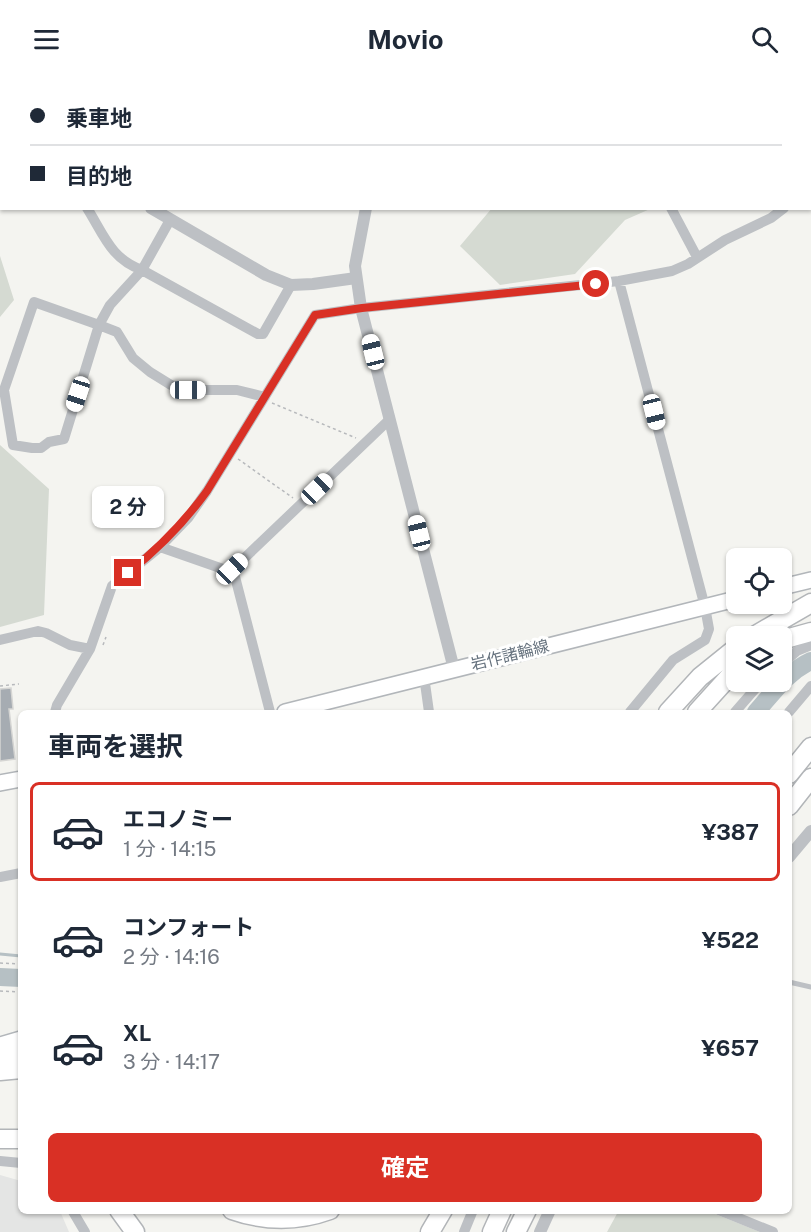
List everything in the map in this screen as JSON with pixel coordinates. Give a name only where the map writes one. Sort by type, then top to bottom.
[{"type":"highway","points":[[771,626],[811,603]]},
{"type":"highway","points":[[792,637],[811,632]]},
{"type":"highway","points":[[670,710],[700,677],[726,656]]},
{"type":"highway","points":[[700,710],[726,680]]},
{"type":"highway","points":[[792,770],[811,747]]},
{"type":"highway","points":[[792,802],[811,778]]},
{"type":"highway","points":[[0,1059],[18,1055]]},
{"type":"highway","points":[[0,1071],[18,1069]]},
{"type":"highway","points":[[0,1139],[18,1139]]},
{"type":"highway","points":[[0,1150],[18,1150]]},
{"type":"highway","points":[[122,1214],[135,1232]]},
{"type":"highway","points":[[246,1214],[264,1219],[283,1220],[316,1214]]},
{"type":"highway","points":[[430,1232],[441,1214]]},
{"type":"highway","points":[[492,1232],[500,1214]]},
{"type":"highway","points":[[516,1232],[525,1214]]},
{"type":"main road","points":[[792,585],[811,580]]},
{"type":"main road","name":"岩作諸輪線","points":[[293,710],[726,602]]},
{"type":"main road","points":[[0,783],[18,780]]},
{"type":"main road","points":[[0,1045],[18,1040]]},
{"type":"street","points":[[88,210],[108,244],[126,264],[142,270],[258,334],[263,334],[291,285]]},
{"type":"street","points":[[154,210],[266,275],[291,285],[356,278]]},
{"type":"street","points":[[366,210],[356,255],[356,278],[454,669]]},
{"type":"street","points":[[672,210],[697,257]]},
{"type":"street","points":[[56,710],[90,649],[112,586],[160,547],[188,518],[315,315],[620,281],[672,271],[781,210]]},
{"type":"street","points":[[170,220],[142,270],[110,305],[99,325],[64,439],[49,442],[41,448],[13,445],[4,390],[34,302],[99,325],[117,332],[133,357],[150,372],[171,385],[188,390],[237,390],[264,398]]},
{"type":"street","points":[[620,281],[709,629],[705,640],[673,660],[632,710]]},
{"type":"street","points":[[160,547],[223,569],[232,569],[390,419]]},
{"type":"street","points":[[232,569],[269,710]]},
{"type":"street","points":[[0,640],[38,631],[70,645],[90,649]]},
{"type":"street","points":[[792,655],[811,645]]},
{"type":"street","points":[[424,676],[429,710]]},
{"type":"street","points":[[791,710],[811,686]]},
{"type":"street","points":[[737,710],[752,692]]},
{"type":"street","points":[[792,853],[811,831]]},
{"type":"street","points":[[0,877],[18,874]]},
{"type":"street","points":[[0,1161],[18,1163]]},
{"type":"street","points":[[75,1214],[86,1232]]},
{"type":"street","points":[[464,1232],[471,1214]]},
{"type":"street","points":[[540,1232],[548,1214]]},
{"type":"street","points":[[729,1214],[773,1232]]},
{"type":"lane","points":[[792,983],[811,987]]},
{"type":"path","points":[[264,398],[366,442]]},
{"type":"path","points":[[230,453],[301,504]]},
{"type":"path","points":[[0,686],[19,684]]},
{"type":"path","points":[[0,963],[18,964]]},
{"type":"path","points":[[0,991],[18,992]]},
{"type":"shaded area","points":[[490,210],[648,210],[625,220],[575,274],[500,285],[460,246]]},
{"type":"shaded area","points":[[0,256],[14,300],[0,317]]},
{"type":"shaded area","points":[[0,445],[49,489],[44,615],[0,627]]},
{"type":"shaded area","points":[[0,1175],[18,1180],[18,1214],[61,1214],[69,1232],[0,1232]]},
{"type":"shaded area","points":[[617,1214],[715,1214],[760,1232],[607,1232]]},
{"type":"building","points":[[11,688],[13,709],[9,709],[15,759],[0,761],[0,689]]},
{"type":"waterway","points":[[758,710],[788,677],[811,661]]},
{"type":"waterway","points":[[0,954],[18,956]]},
{"type":"waterway","points":[[0,977],[18,978]]},
{"type":"route","points":[[128,573],[160,547],[188,518],[289,360],[315,315],[362,308],[596,284]]}]
